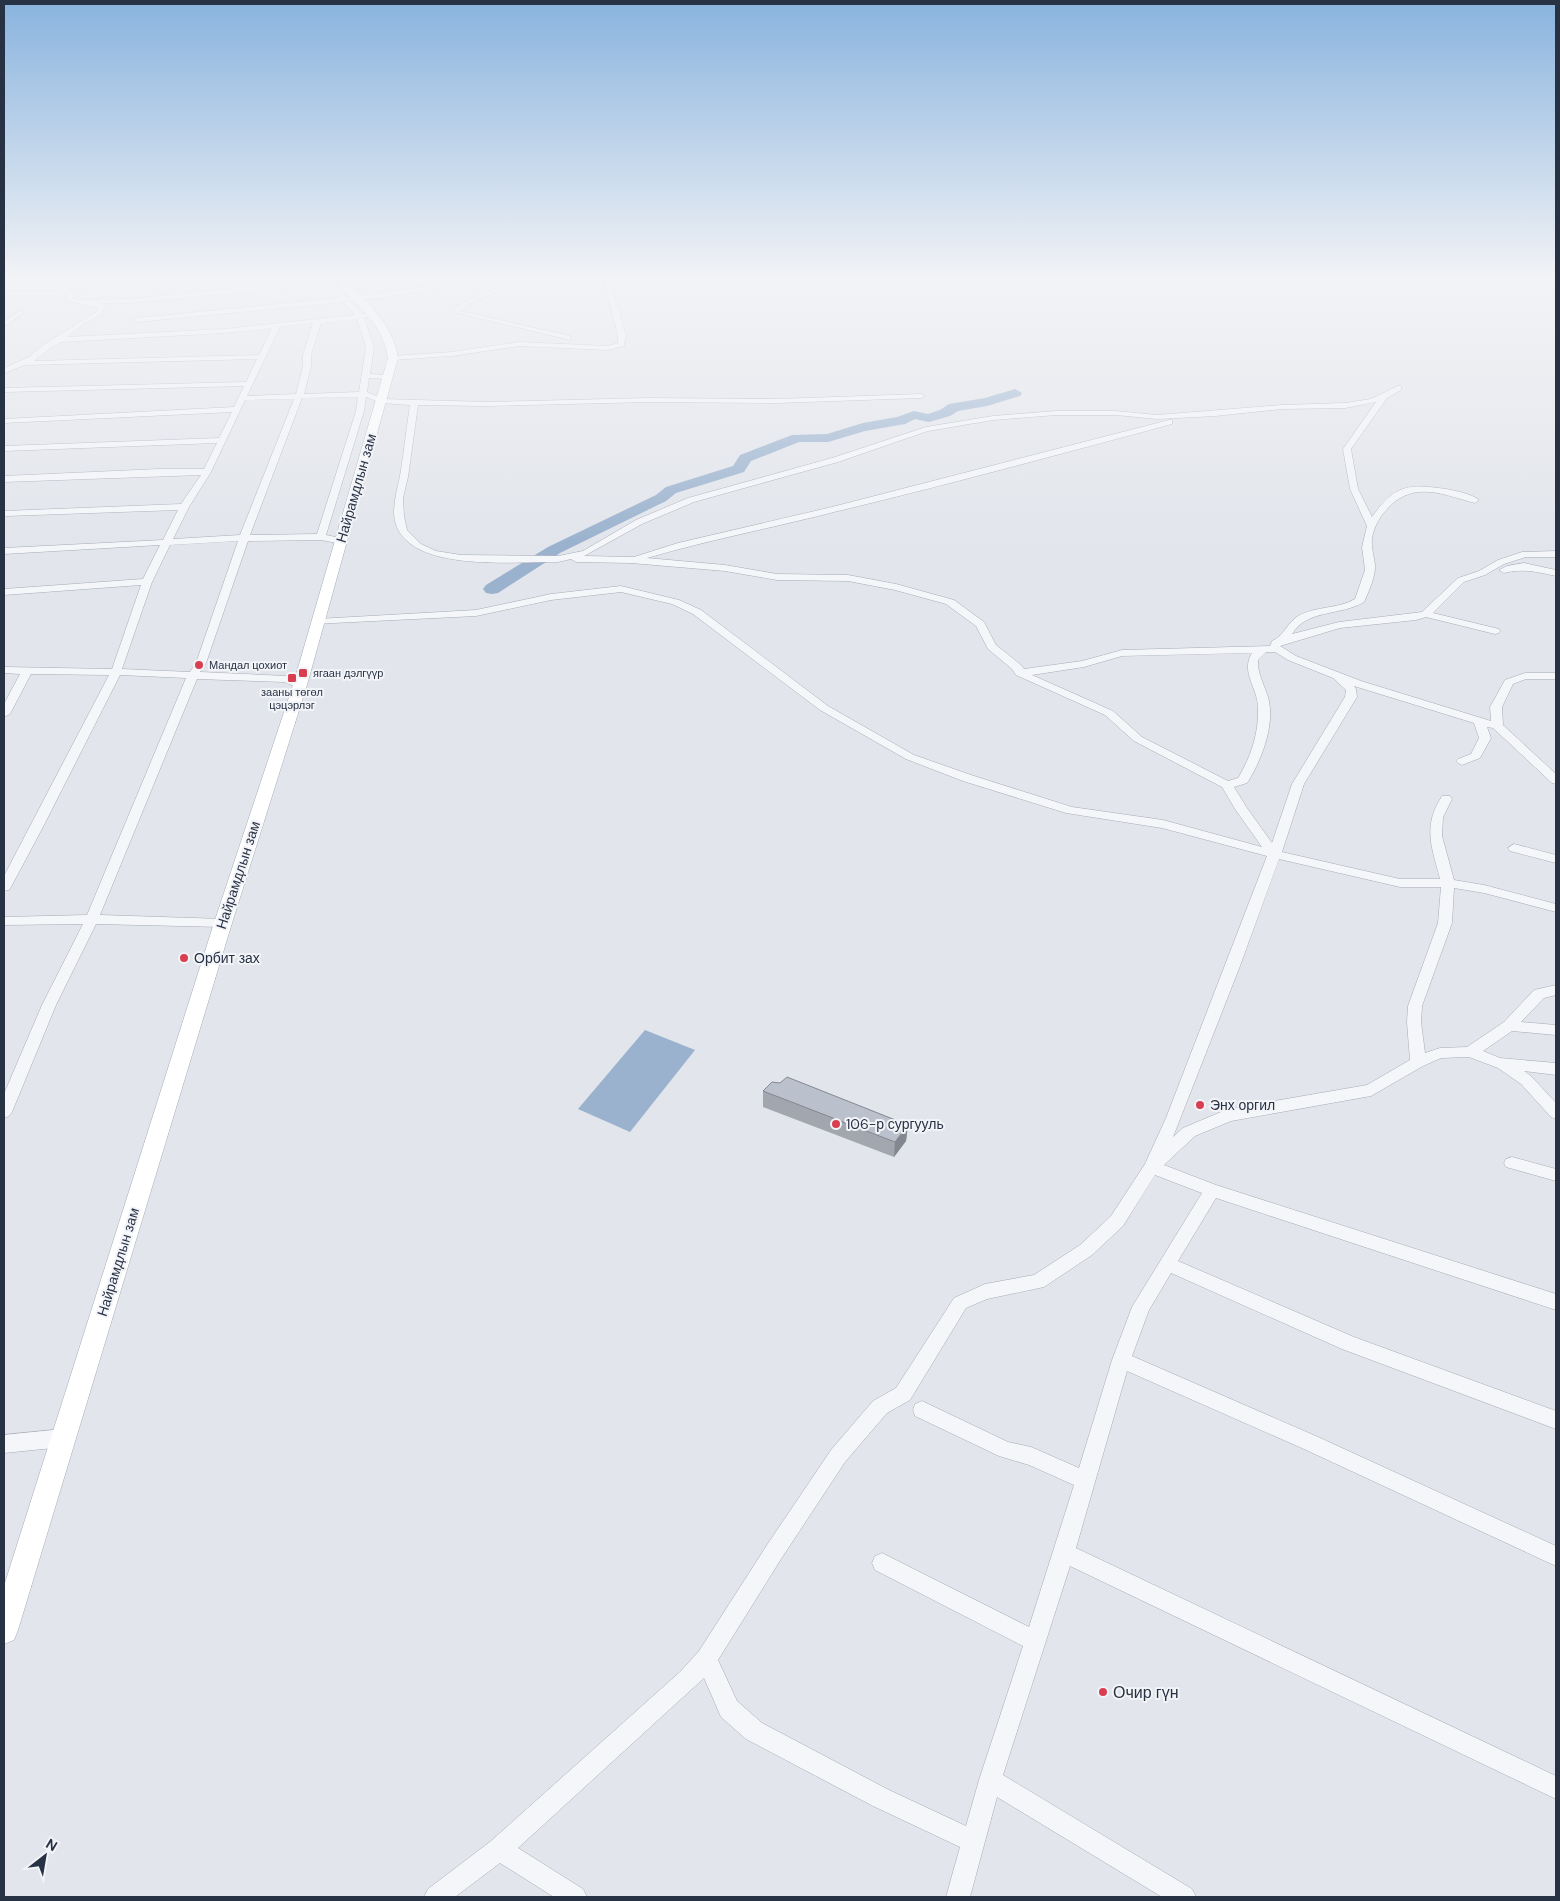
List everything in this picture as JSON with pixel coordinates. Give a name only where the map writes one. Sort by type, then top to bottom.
[{"type":"main road","name":"Найрамдлын зам","points":[[4,1630],[222,923],[300,685],[391,367]]},
{"type":"street","points":[[4,887],[37,827],[116,672],[147,582],[184,508],[207,472],[221,440],[244,398],[257,367]]},
{"type":"street","points":[[4,1112],[49,1004],[92,919],[194,675],[201,663],[244,538],[299,396],[307,367]]},
{"type":"street","points":[[321,536],[360,412],[367,367]]},
{"type":"street","points":[[366,376],[388,376]]},
{"type":"street","points":[[4,390],[249,384]]},
{"type":"street","points":[[557,559],[586,553],[639,522],[691,500],[835,460],[926,429],[993,418],[1056,413],[1116,413],[1157,417],[1294,407],[1351,407],[1368,404],[1398,388]]},
{"type":"street","points":[[244,398],[363,394],[380,401],[487,404],[648,400],[777,401],[922,396]]},
{"type":"street","points":[[1371,525],[1354,489],[1347,449],[1384,396]]},
{"type":"street","points":[[414,403],[404,477],[398,498],[403,531],[418,546],[444,555],[461,558],[525,557],[630,560],[725,568],[777,577],[848,578],[896,587],[950,602],[980,624],[992,647],[1018,667],[1020,673],[1109,713],[1138,739],[1227,785],[1241,809],[1274,854]]},
{"type":"street","points":[[4,421],[238,409]]},
{"type":"street","points":[[630,560],[691,542],[833,510],[1002,467],[1164,422],[1224,413]]},
{"type":"street","points":[[4,448],[221,440]]},
{"type":"street","points":[[4,480],[159,472],[207,472]]},
{"type":"street","points":[[1274,646],[1300,620],[1314,614],[1350,606],[1360,600],[1370,570],[1367,545],[1371,525],[1386,504],[1410,489],[1436,490],[1475,500]]},
{"type":"street","points":[[6,513],[184,508]]},
{"type":"street","points":[[4,551],[244,538],[321,536],[342,541]]},
{"type":"street","points":[[1482,574],[1501,562],[1525,554],[1556,554]]},
{"type":"street","points":[[1227,785],[1243,780],[1260,746],[1264,705],[1252,670],[1253,657],[1258,652],[1339,625],[1366,620],[1416,617],[1426,614],[1461,580],[1482,574],[1500,572],[1515,566],[1530,566],[1556,573]]},
{"type":"street","points":[[4,592],[147,582]]},
{"type":"street","points":[[317,622],[476,613],[579,593],[621,589],[633,591],[675,602],[697,612],[824,708],[910,757],[982,784],[1070,810],[1163,824],[1274,854],[1400,883],[1448,883],[1556,908]]},
{"type":"street","points":[[1426,614],[1495,632]]},
{"type":"street","points":[[1020,673],[1084,664],[1122,653],[1274,646],[1294,658],[1338,677],[1391,695],[1497,726],[1556,780]]},
{"type":"street","points":[[4,670],[28,669],[286,679],[300,685]]},
{"type":"street","points":[[4,714],[28,669]]},
{"type":"street","points":[[1497,726],[1496,707],[1509,682],[1525,676],[1556,676]]},
{"type":"street","points":[[436,1897],[499,1849],[689,1679],[707,1659],[774,1552],[838,1456],[880,1407],[903,1394],[960,1302],[985,1292],[1038,1282],[1086,1250],[1117,1222],[1151,1167],[1174,1118],[1287,822],[1298,784],[1351,697],[1351,689],[1338,677]]},
{"type":"street","points":[[1462,761],[1476,756],[1485,738],[1479,720]]},
{"type":"street","points":[[1418,1062],[1414,1022],[1415,1006],[1445,923],[1448,883],[1436,836],[1437,817],[1446,799]]},
{"type":"street","points":[[1514,848],[1556,859]]},
{"type":"street","points":[[4,921],[92,919],[222,923]]},
{"type":"street","points":[[1470,1052],[1509,1026],[1539,994],[1556,990]]},
{"type":"street","points":[[1509,1026],[1556,1030]]},
{"type":"street","points":[[1151,1167],[1189,1132],[1228,1115],[1371,1090],[1418,1062],[1440,1053],[1470,1052],[1499,1063],[1526,1080],[1556,1113]]},
{"type":"street","points":[[1499,1063],[1556,1069]]},
{"type":"street","points":[[1512,1163],[1556,1175]]},
{"type":"street","points":[[1151,1167],[1212,1190],[1556,1302]]},
{"type":"street","points":[[958,1897],[990,1780],[1064,1553],[1121,1360],[1141,1307],[1212,1190]]},
{"type":"street","points":[[1168,1264],[1348,1343],[1556,1420]]},
{"type":"street","points":[[1121,1360],[1310,1443],[1556,1556]]},
{"type":"street","points":[[922,1410],[1006,1450],[1030,1456],[1086,1480]]},
{"type":"street","points":[[4,1444],[63,1438]]},
{"type":"street","points":[[1064,1553],[1556,1788]]},
{"type":"street","points":[[882,1563],[1035,1641]]},
{"type":"street","points":[[707,1659],[729,1710],[754,1731],[881,1798],[973,1841]]},
{"type":"street","points":[[990,1780],[1184,1897]]},
{"type":"street","points":[[499,1849],[575,1897]]},
{"type":"water","points":[[645,1030],[695,1050],[630,1132],[578,1109]]},
{"type":"building","points":[[787,1077],[908,1125],[895,1142],[763,1091],[772,1082],[780,1083]]},
{"type":"waterway","points":[[492,589],[554,550],[661,498],[671,490],[739,469],[745,458],[797,438],[828,438],[863,427],[900,421],[914,415],[929,418],[945,413],[954,407],[987,402],[1015,393]]},
{"type":"place","name":"Мандал цохиот","points":[[199,665]]},
{"type":"place","name":"ягаан дэлгүүр","points":[[303,673]]},
{"type":"place","name":"зааны төгөл цэцэрлэг","points":[[292,678]]},
{"type":"place","name":"Орбит зах","points":[[184,958]]},
{"type":"place","name":"Энх оргил","points":[[1200,1105]]},
{"type":"place","name":"106-р сургууль","points":[[836,1124]]},
{"type":"place","name":"Очир гүн","points":[[1103,1692]]}]
